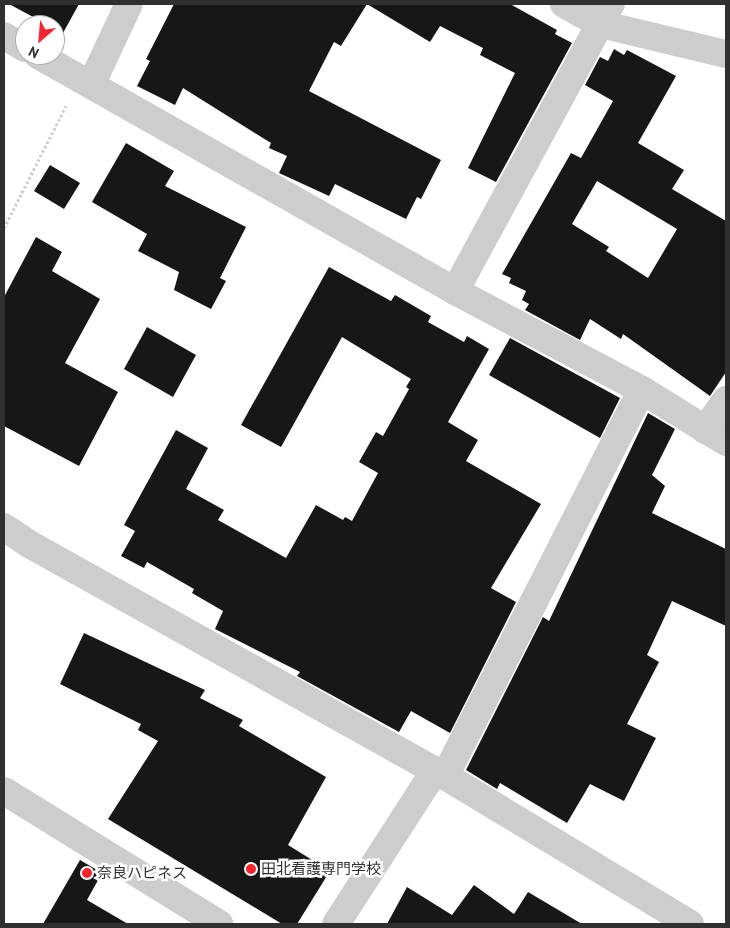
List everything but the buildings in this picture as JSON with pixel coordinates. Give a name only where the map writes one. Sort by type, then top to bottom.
[{"type":"street","points":[[85,82],[129,4]]},
{"type":"street","points":[[564,4],[605,14],[726,54]]},
{"type":"street","points":[[455,291],[605,14]]},
{"type":"street","points":[[4,36],[15,42]]},
{"type":"street","points":[[55,65],[455,291],[642,390],[715,436],[726,400]]},
{"type":"street","points":[[336,924],[440,774],[642,390]]},
{"type":"street","points":[[4,526],[39,550],[440,774],[690,924]]},
{"type":"street","points":[[4,791],[219,924]]},
{"type":"path","points":[[4,228],[85,82]]},
{"type":"place","name":"田北看護専門学校","points":[[251,869]]},
{"type":"place","name":"奈良ハピネス","points":[[87,873]]}]
